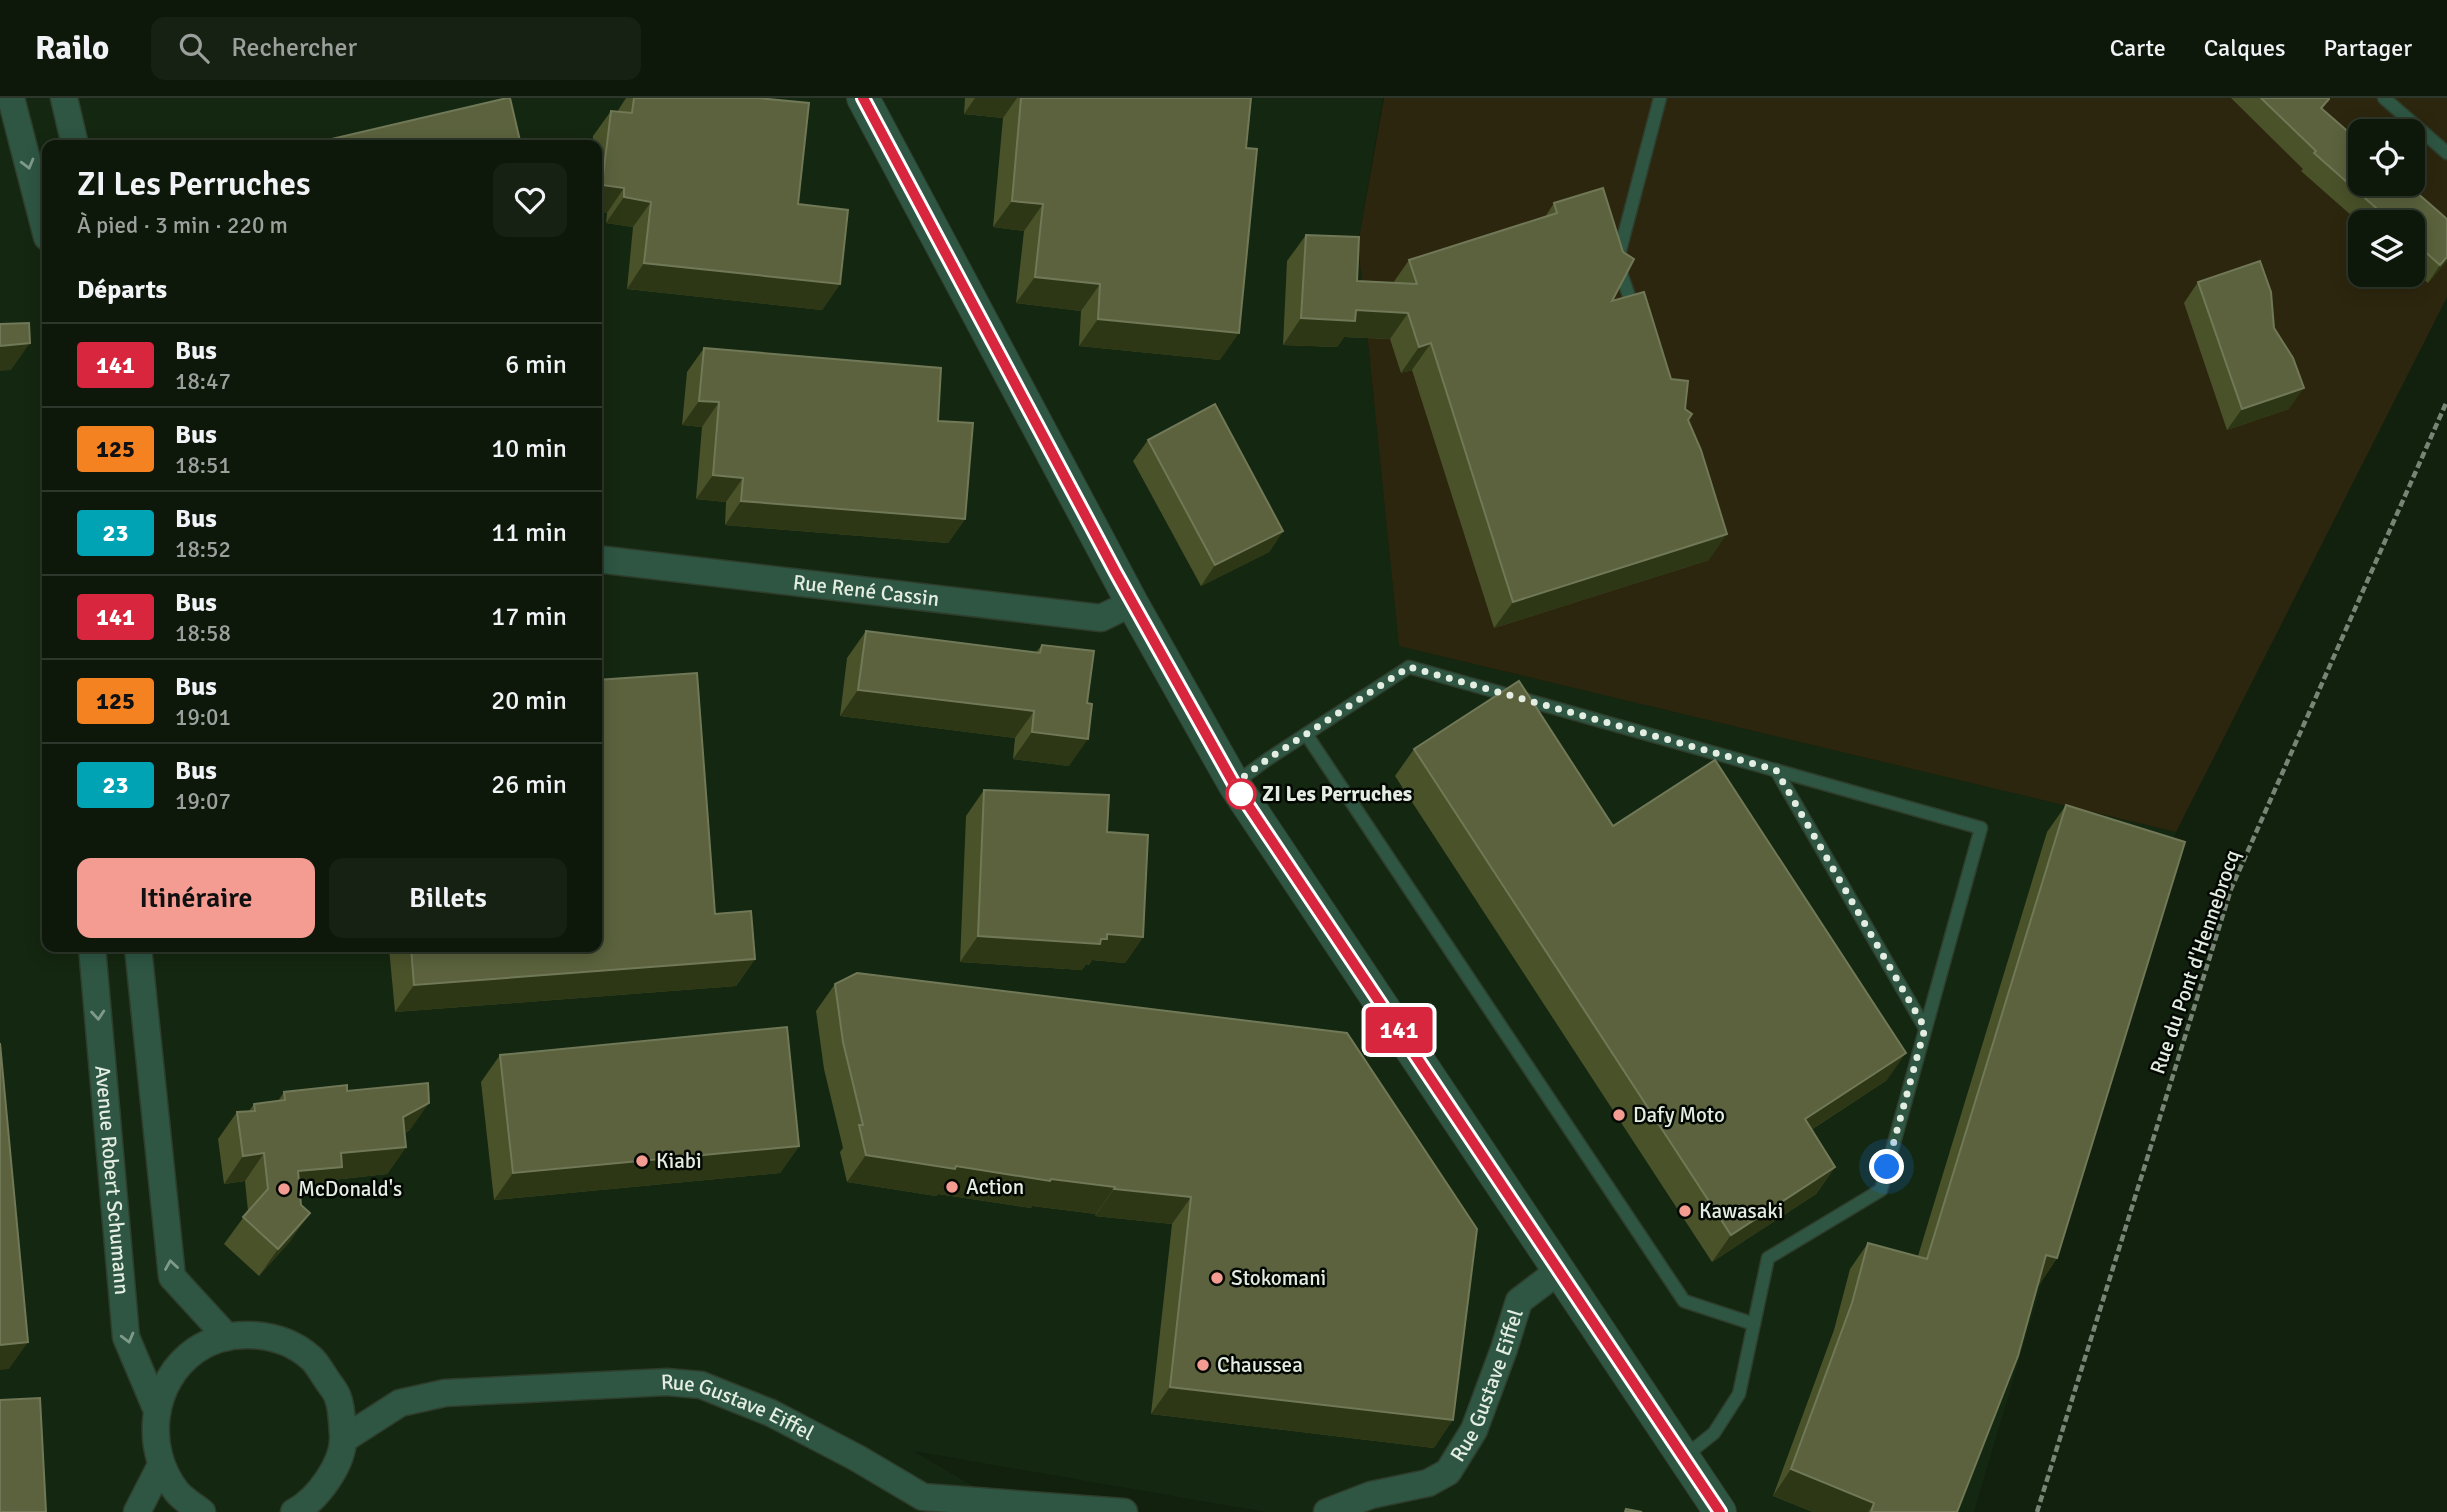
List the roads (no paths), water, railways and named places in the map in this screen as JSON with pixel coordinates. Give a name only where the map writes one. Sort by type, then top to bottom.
[{"type":"street","points":[[11,98],[42,218]]},
{"type":"street","points":[[64,98],[74,140]]},
{"type":"street","points":[[863,98],[1132,603],[1234,784],[1720,1512]]},
{"type":"street","name":"Rue René Cassin","points":[[602,560],[1101,618],[1132,603]]},
{"type":"street","name":"Avenue Robert Schumann","points":[[92,952],[126,1337],[156,1408]]},
{"type":"street","points":[[139,952],[172,1277],[227,1337]]},
{"type":"street","name":"Rue Gustave Eiffel","points":[[1327,1512],[1371,1495],[1428,1483],[1448,1472],[1474,1430],[1519,1301],[1560,1270]]},
{"type":"street","points":[[202,1512],[178,1493],[161,1465],[155,1442],[156,1408],[173,1372],[197,1350],[227,1337],[251,1335],[284,1341],[312,1359],[338,1396],[344,1439],[335,1471],[306,1506],[294,1512]]},
{"type":"street","name":"Rue Gustave Eiffel","points":[[344,1439],[400,1403],[444,1393],[667,1382],[695,1384],[771,1413],[857,1458],[923,1497],[1124,1512]]},
{"type":"street","points":[[137,1512],[161,1465]]},
{"type":"lane","points":[[1639,324],[1617,262],[1660,98]]},
{"type":"lane","points":[[2384,98],[2447,153]]},
{"type":"lane","points":[[1234,784],[1409,667],[1981,828],[1881,1190],[1768,1258],[1739,1394],[1714,1433],[1684,1457]]},
{"type":"lane","points":[[1306,734],[1684,1301],[1754,1324]]},
{"type":"lane","points":[[1776,770],[1925,1028]]},
{"type":"place","name":"ZI Les Perruches","points":[[1241,794]]},
{"type":"place","name":"Dafy Moto","points":[[1619,1115]]},
{"type":"place","name":"Kiabi","points":[[642,1161]]},
{"type":"place","name":"Action","points":[[952,1187]]},
{"type":"place","name":"McDonald's","points":[[284,1189]]},
{"type":"place","name":"Kawasaki","points":[[1685,1211]]},
{"type":"place","name":"Stokomani","points":[[1217,1278]]},
{"type":"place","name":"Chaussea","points":[[1203,1365]]}]
